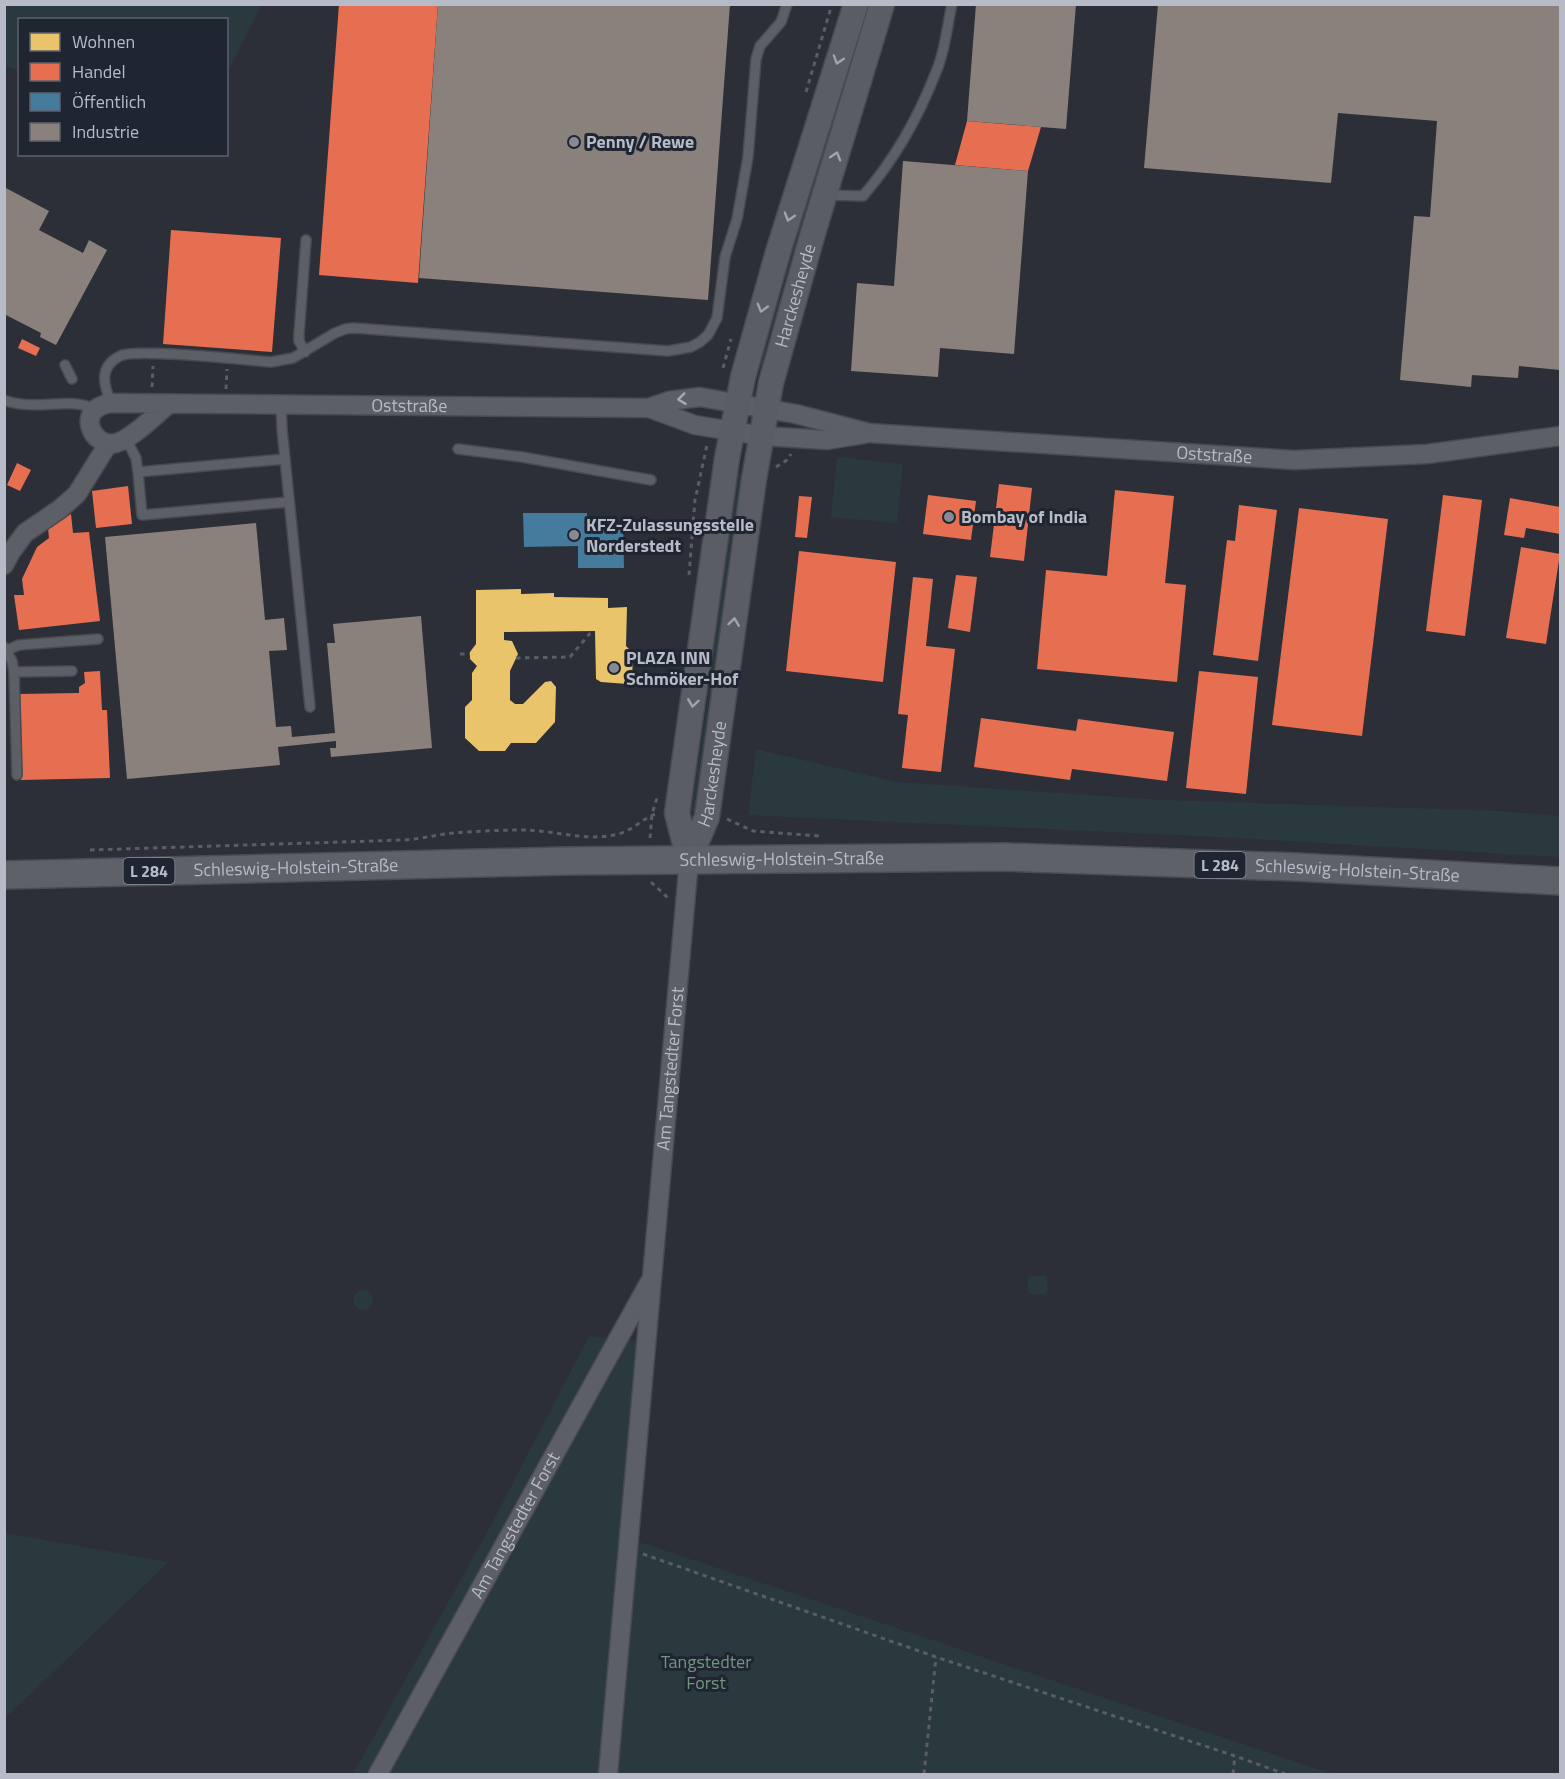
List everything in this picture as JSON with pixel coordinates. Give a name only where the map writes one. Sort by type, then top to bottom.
[{"type":"main road","name":"Harckesheyde","points":[[689,860],[677,813],[733,431],[743,377],[778,252],[856,4]]},
{"type":"main road","name":"Harckesheyde","points":[[689,860],[707,817],[771,383],[796,289],[882,4]]},
{"type":"main road","name":"Schleswig-Holstein-Straße","points":[[4,875],[564,861],[1005,857],[1296,867],[1560,881]]},
{"type":"street","name":"Oststraße","points":[[103,406],[225,403],[649,408],[669,401],[700,397],[830,421],[869,433]]},
{"type":"street","points":[[103,406],[90,417],[90,426],[100,441],[108,444],[126,439],[160,404]]},
{"type":"street","name":"Oststraße","points":[[649,408],[695,425],[762,436],[827,440],[869,433],[1294,460],[1427,454],[1560,436]]},
{"type":"street","points":[[4,565],[25,533],[60,509],[77,494],[108,444]]},
{"type":"street","name":"Am Tangstedter Forst","points":[[608,1774],[689,860]]},
{"type":"street","name":"Am Tangstedter Forst","points":[[378,1774],[653,1276]]},
{"type":"lane","points":[[4,400],[23,405],[103,406],[105,371],[111,362],[121,355],[130,353],[283,361],[305,352],[335,333],[354,328],[668,351],[691,347],[708,335],[717,318],[725,257],[737,219],[745,178],[756,59],[760,46],[781,22],[787,4]]},
{"type":"lane","points":[[824,195],[863,196],[880,176],[910,127],[937,71],[952,4]]},
{"type":"lane","points":[[305,352],[299,340],[299,334],[306,240]]},
{"type":"lane","points":[[65,365],[72,379]]},
{"type":"lane","points":[[281,405],[310,707]]},
{"type":"lane","points":[[126,439],[136,459],[142,515],[289,502]]},
{"type":"lane","points":[[458,449],[651,480]]},
{"type":"lane","points":[[138,472],[285,459]]},
{"type":"lane","points":[[17,776],[14,672],[6,648],[98,639]]},
{"type":"lane","points":[[14,672],[72,671]]},
{"type":"path","points":[[154,354],[160,404]]},
{"type":"path","points":[[225,403],[228,359]]},
{"type":"path","points":[[772,466],[777,467],[787,460],[792,452]]},
{"type":"path","points":[[516,658],[570,657],[592,631]]},
{"type":"path","points":[[460,654],[470,654]]},
{"type":"path","points":[[87,850],[403,840],[450,834],[528,830],[577,836],[617,835],[633,829],[652,814],[650,836]]},
{"type":"path","points":[[648,880],[666,895],[683,925]]},
{"type":"path","points":[[628,1549],[1285,1774]]},
{"type":"path","points":[[924,1774],[936,1656]]},
{"type":"path","points":[[1233,1774],[1235,1756]]},
{"type":"green space","points":[[5,4],[261,5],[228,71],[228,18],[18,18],[18,70],[5,66]]},
{"type":"green space","points":[[865,5],[875,5],[767,373],[755,370]]},
{"type":"green space","points":[[837,457],[903,464],[897,523],[831,517]]},
{"type":"green space","points":[[734,473],[742,474],[727,579],[700,813],[691,812],[708,699],[711,653]]},
{"type":"green space","points":[[756,749],[897,782],[1164,800],[1500,811],[1560,816],[1560,857],[1238,838],[748,815]]},
{"type":"green space","points":[[1044,1275],[1047,1277],[1048,1291],[1045,1294],[1028,1292],[1028,1278]]},
{"type":"green space","points":[[359,1290],[367,1290],[373,1296],[373,1304],[367,1310],[359,1310],[353,1304],[353,1296]]},
{"type":"green space","name":"Tangstedter Forst","points":[[589,1336],[640,1340],[636,1541],[1333,1774],[353,1774],[491,1525]]},
{"type":"green space","points":[[4,1533],[169,1562],[5,1718]]},
{"type":"building: Wohnen","name":"PLAZA INN Schmöker-Hof","points":[[521,589],[521,594],[554,593],[554,597],[608,598],[608,608],[627,607],[626,646],[633,653],[632,680],[627,684],[601,682],[596,679],[595,631],[504,632],[504,640],[512,641],[518,654],[510,671],[510,700],[515,704],[523,704],[545,682],[551,681],[556,687],[555,722],[536,743],[511,743],[505,751],[479,751],[465,738],[465,707],[472,700],[472,673],[477,666],[470,659],[470,652],[476,644],[476,590]]},
{"type":"building: Handel","points":[[339,4],[438,4],[418,283],[319,275]]},
{"type":"building: Handel","points":[[967,121],[1041,127],[1028,171],[955,165]]},
{"type":"building: Handel","points":[[171,230],[281,238],[272,352],[163,344]]},
{"type":"building: Handel","points":[[22,339],[40,348],[36,356],[18,348]]},
{"type":"building: Handel","points":[[17,463],[31,470],[20,491],[7,485]]},
{"type":"building: Handel","points":[[999,484],[1032,488],[1024,561],[990,557]]},
{"type":"building: Handel","points":[[128,486],[132,524],[96,528],[92,491]]},
{"type":"building: Handel","points":[[1115,490],[1174,496],[1165,583],[1186,585],[1177,682],[1037,669],[1046,570],[1107,576]]},
{"type":"building: Handel","name":"Bombay of India","points":[[928,495],[976,501],[971,540],[923,534]]},
{"type":"building: Handel","points":[[1443,495],[1482,500],[1465,636],[1426,631]]},
{"type":"building: Handel","points":[[799,496],[812,497],[807,538],[795,537]]},
{"type":"building: Handel","points":[[1510,498],[1560,507],[1560,534],[1526,528],[1524,538],[1504,535]]},
{"type":"building: Handel","points":[[1239,505],[1277,510],[1258,661],[1213,655],[1227,540],[1235,541]]},
{"type":"building: Handel","points":[[1299,508],[1388,519],[1362,736],[1272,725]]},
{"type":"building: Handel","points":[[71,514],[73,533],[89,532],[100,621],[19,630],[14,595],[24,595],[22,579],[37,547],[49,538],[48,528]]},
{"type":"building: Handel","points":[[1521,547],[1560,554],[1546,644],[1506,638]]},
{"type":"building: Handel","points":[[799,551],[896,562],[883,682],[786,671]]},
{"type":"building: Handel","points":[[956,575],[977,577],[970,632],[948,628]]},
{"type":"building: Handel","points":[[913,577],[933,579],[926,646],[955,649],[941,772],[902,768],[908,715],[898,714]]},
{"type":"building: Handel","points":[[100,671],[102,710],[107,710],[110,778],[21,780],[19,694],[79,693],[79,687],[85,683],[84,672]]},
{"type":"building: Handel","points":[[1199,671],[1258,677],[1246,794],[1186,788]]},
{"type":"building: Handel","points":[[981,718],[1076,731],[1078,719],[1174,732],[1167,781],[1072,769],[1070,780],[974,767]]},
{"type":"building: Öffentlich","name":"KFZ-Zulassungsstelle Norderstedt","points":[[523,513],[587,513],[587,524],[623,523],[624,568],[578,568],[578,546],[524,547]]},
{"type":"building: Industrie","name":"Penny / Rewe","points":[[438,4],[730,4],[708,300],[419,278]]},
{"type":"building: Industrie","points":[[976,4],[1076,4],[1066,129],[967,121]]},
{"type":"building: Industrie","points":[[1158,4],[1560,4],[1560,370],[1519,366],[1518,378],[1472,375],[1471,387],[1400,380],[1414,216],[1430,217],[1437,121],[1338,113],[1331,183],[1144,168]]},
{"type":"building: Industrie","points":[[903,161],[1028,171],[1014,354],[940,348],[938,377],[851,371],[857,283],[894,286]]},
{"type":"building: Industrie","points":[[4,187],[49,211],[39,230],[83,253],[89,240],[107,250],[56,345],[40,337],[41,333],[4,314]]},
{"type":"building: Industrie","points":[[256,523],[265,620],[284,618],[287,650],[269,651],[276,727],[291,726],[292,737],[335,733],[327,643],[335,643],[333,624],[421,616],[432,748],[331,757],[330,748],[336,748],[336,741],[278,747],[280,765],[127,779],[105,537]]},
{"type":"place","name":"Penny / Rewe","points":[[574,142]]},
{"type":"place","name":"Bombay of India","points":[[949,517]]},
{"type":"place","name":"KFZ-Zulassungsstelle Norderstedt","points":[[574,535]]},
{"type":"place","name":"PLAZA INN Schmöker-Hof","points":[[614,668]]}]
